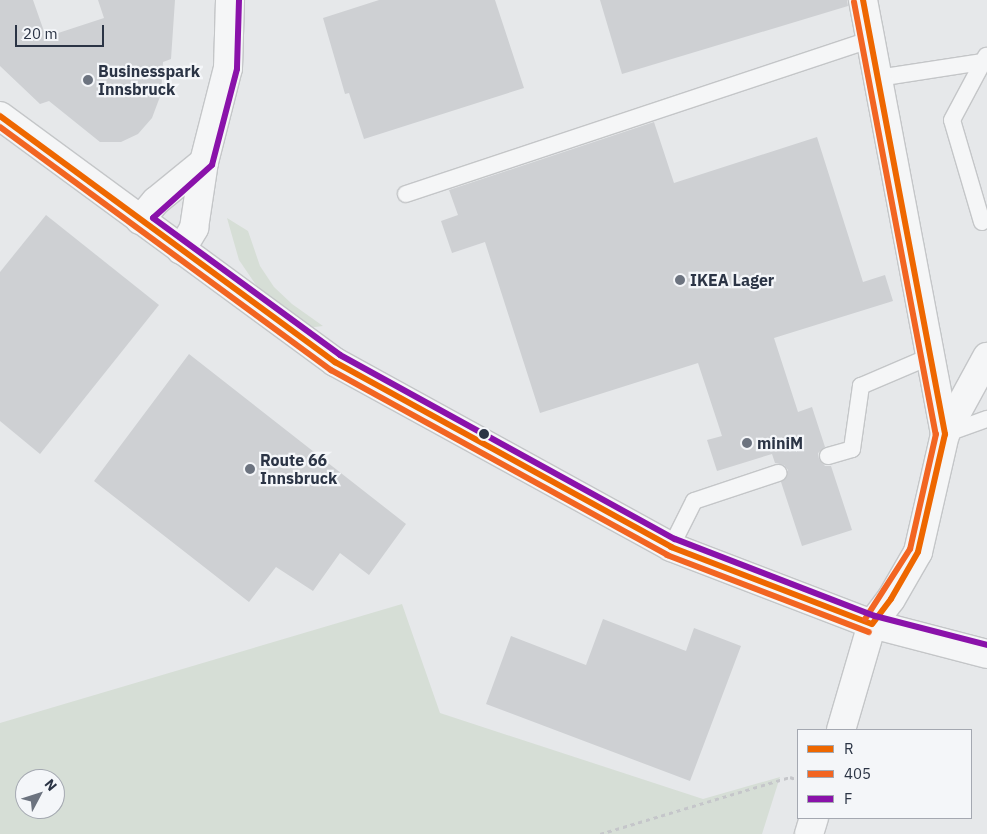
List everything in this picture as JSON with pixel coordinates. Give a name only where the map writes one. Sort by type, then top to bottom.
[{"type":"street","points":[[181,250],[194,228],[204,162],[228,68],[230,0]]},
{"type":"street","points":[[863,0],[945,434]]},
{"type":"street","points":[[0,116],[335,362],[671,548],[872,624],[987,654]]},
{"type":"street","points":[[140,220],[156,202],[204,162]]},
{"type":"street","points":[[840,729],[872,624],[891,599],[918,552],[945,434],[987,358]]},
{"type":"street","points":[[810,834],[814,819]]},
{"type":"lane","points":[[406,194],[871,39]]},
{"type":"lane","points":[[878,78],[985,58]]},
{"type":"lane","points":[[982,222],[952,120],[985,58]]},
{"type":"lane","points":[[828,456],[852,449],[861,386],[931,356]]},
{"type":"lane","points":[[945,434],[987,419]]},
{"type":"lane","points":[[671,548],[694,501],[778,473]]},
{"type":"path","points":[[600,834],[790,777],[797,780]]},
{"type":"shaded area","points":[[227,218],[248,231],[260,266],[274,287],[292,304],[323,326],[307,328],[270,301],[256,285],[239,260]]},
{"type":"shaded area","points":[[402,604],[440,713],[703,799],[780,777],[762,834],[0,834],[0,723]]},
{"type":"building","name":"Businesspark Innsbruck","points":[[0,0],[33,0],[46,37],[104,18],[98,0],[175,0],[171,59],[163,62],[161,94],[152,118],[138,134],[121,142],[100,142],[49,101],[40,104],[0,66]]},
{"type":"building","points":[[379,0],[495,0],[524,88],[364,139],[349,93],[345,94],[323,18]]},
{"type":"building","points":[[600,0],[847,0],[848,6],[622,74]]},
{"type":"building","name":"IKEA Lager","points":[[654,122],[674,183],[817,137],[863,282],[885,275],[893,301],[774,338],[798,412],[812,407],[825,447],[818,453],[819,459],[825,466],[831,466],[852,530],[802,546],[781,482],[788,470],[784,465],[775,463],[772,454],[717,471],[707,440],[722,436],[698,363],[540,413],[485,242],[452,253],[441,221],[458,215],[449,190]]},
{"type":"building","points":[[46,215],[159,305],[40,454],[0,421],[0,272]]},
{"type":"building","points":[[189,354],[406,524],[369,575],[340,553],[313,591],[276,567],[249,602],[94,481]]},
{"type":"building","points":[[603,619],[686,651],[694,628],[741,646],[690,781],[486,704],[511,636],[586,665]]},
{"type":"transit line","name":"F","points":[[239,0],[237,69],[212,165],[153,218],[340,355],[675,539],[875,616],[987,645]]},
{"type":"transit line","name":"R","points":[[863,0],[945,434],[918,552],[891,599],[872,624]]},
{"type":"transit line","name":"405","points":[[854,2],[936,434],[910,549],[865,619]]},
{"type":"transit line","name":"R","points":[[0,116],[335,362],[671,547],[872,624]]},
{"type":"transit line","name":"405","points":[[0,127],[331,370],[667,555],[869,632]]},
{"type":"place","name":"Businesspark Innsbruck","points":[[88,80]]},
{"type":"place","name":"IKEA Lager","points":[[680,280]]},
{"type":"place","name":"miniM","points":[[747,443]]},
{"type":"place","name":"Route 66 Innsbruck","points":[[250,469]]}]
